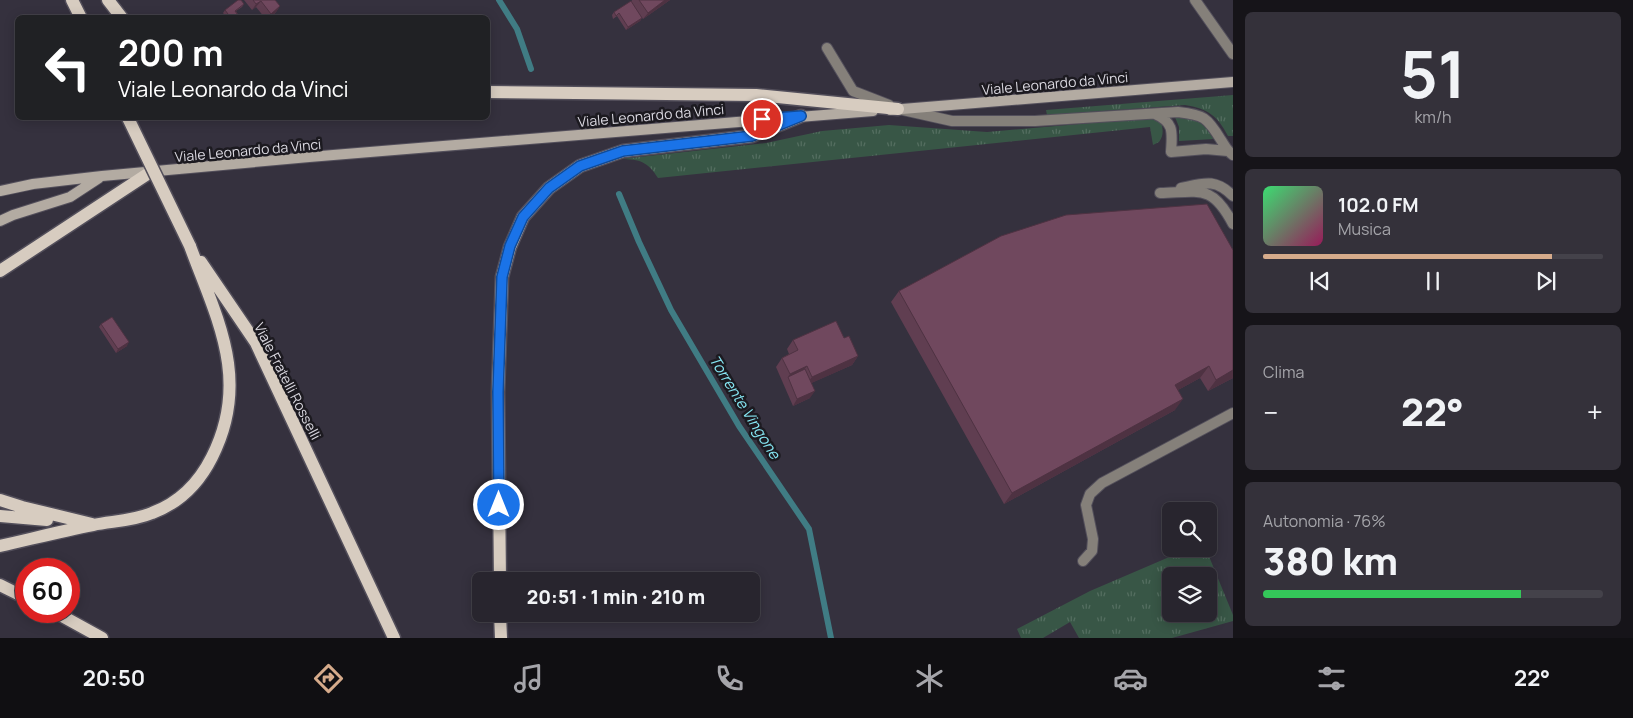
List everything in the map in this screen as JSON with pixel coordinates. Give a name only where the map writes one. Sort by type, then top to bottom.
[{"type":"main road","points":[[72,0],[80,15]]},
{"type":"main road","points":[[108,0],[120,15]]},
{"type":"main road","name":"Viale Leonardo da Vinci","points":[[0,192],[33,184],[102,176],[309,157],[1233,82]]},
{"type":"main road","points":[[490,92],[756,95],[898,109]]},
{"type":"main road","points":[[500,572],[498,392],[502,277],[510,246],[523,217],[549,188],[580,166],[623,151],[752,136],[801,116]]},
{"type":"main road","name":"Viale Fratelli Rosselli","points":[[129,120],[190,246],[256,344],[394,638]]},
{"type":"main road","points":[[0,271],[149,173]]},
{"type":"main road","name":"Viale Leonardo da Vinci","points":[[0,221],[70,197],[102,176]]},
{"type":"main road","points":[[0,546],[94,524],[128,521],[152,514],[171,504],[187,492],[200,478],[224,428],[229,408],[231,386],[222,332],[190,246]]},
{"type":"main road","points":[[0,500],[94,524]]},
{"type":"main road","points":[[0,516],[94,524]]},
{"type":"main road","points":[[0,585],[15,592]]},
{"type":"main road","points":[[500,622],[501,638]]},
{"type":"main road","points":[[75,623],[102,638]]},
{"type":"lane","points":[[1195,0],[1233,54]]},
{"type":"lane","points":[[827,48],[853,91],[898,109],[952,120],[1035,121],[1152,113],[1178,112],[1198,114],[1211,124],[1230,153]]},
{"type":"lane","points":[[1152,113],[1165,118],[1172,129],[1171,152],[1206,149],[1230,153]]},
{"type":"lane","points":[[1233,196],[1224,187],[1206,183],[1160,193],[1200,192],[1208,194],[1216,198],[1226,210],[1233,224]]},
{"type":"lane","points":[[1083,561],[1092,551],[1093,545],[1086,505],[1090,494],[1102,483],[1233,413]]},
{"type":"green space","points":[[1233,95],[1233,136],[1228,136],[1220,123],[1211,114],[1185,105],[1047,115],[1046,110]]},
{"type":"green space","points":[[1175,117],[1194,119],[1206,128],[1214,139],[1179,141],[1179,127]]},
{"type":"green space","points":[[1149,118],[1161,121],[1162,127],[1161,139],[1153,145],[1150,127],[658,178],[651,168],[643,162],[621,159],[766,143],[822,131],[889,125],[987,132]]},
{"type":"green space","points":[[1169,557],[1209,557],[1213,567],[1162,567],[1162,622],[1217,622],[1217,576],[1233,615],[1233,621],[1172,638],[1079,638],[1070,622],[1043,638],[1021,638],[1017,629],[1090,591]]},
{"type":"building","points":[[238,0],[241,0],[244,4],[235,11],[238,15],[229,15],[225,10]]},
{"type":"building","points":[[253,0],[275,0],[280,6],[271,14],[261,1],[256,4]]},
{"type":"building","points":[[639,0],[665,0],[648,13]]},
{"type":"building","points":[[631,1],[642,18],[628,27],[619,13],[616,16],[614,12]]},
{"type":"building","points":[[1207,204],[1233,250],[1233,370],[1216,380],[1209,366],[1175,385],[1183,399],[1012,493],[899,291],[1001,236],[1066,215]]},
{"type":"building","points":[[112,317],[129,342],[118,349],[101,324]]},
{"type":"building","points":[[836,321],[844,338],[849,336],[858,356],[812,377],[807,366],[790,374],[782,358],[798,350],[793,340]]},
{"type":"building","points":[[805,369],[815,391],[797,399],[788,377]]},
{"type":"waterway","name":"Torrente Vingone","points":[[499,0],[517,29],[531,69]]},
{"type":"waterway","name":"Torrente Vingone","points":[[619,194],[671,310],[739,426],[809,529],[831,638]]},
{"type":"route","points":[[499,505],[498,392],[502,277],[510,246],[523,217],[549,188],[580,166],[623,151],[752,136],[801,116],[762,119]]}]
